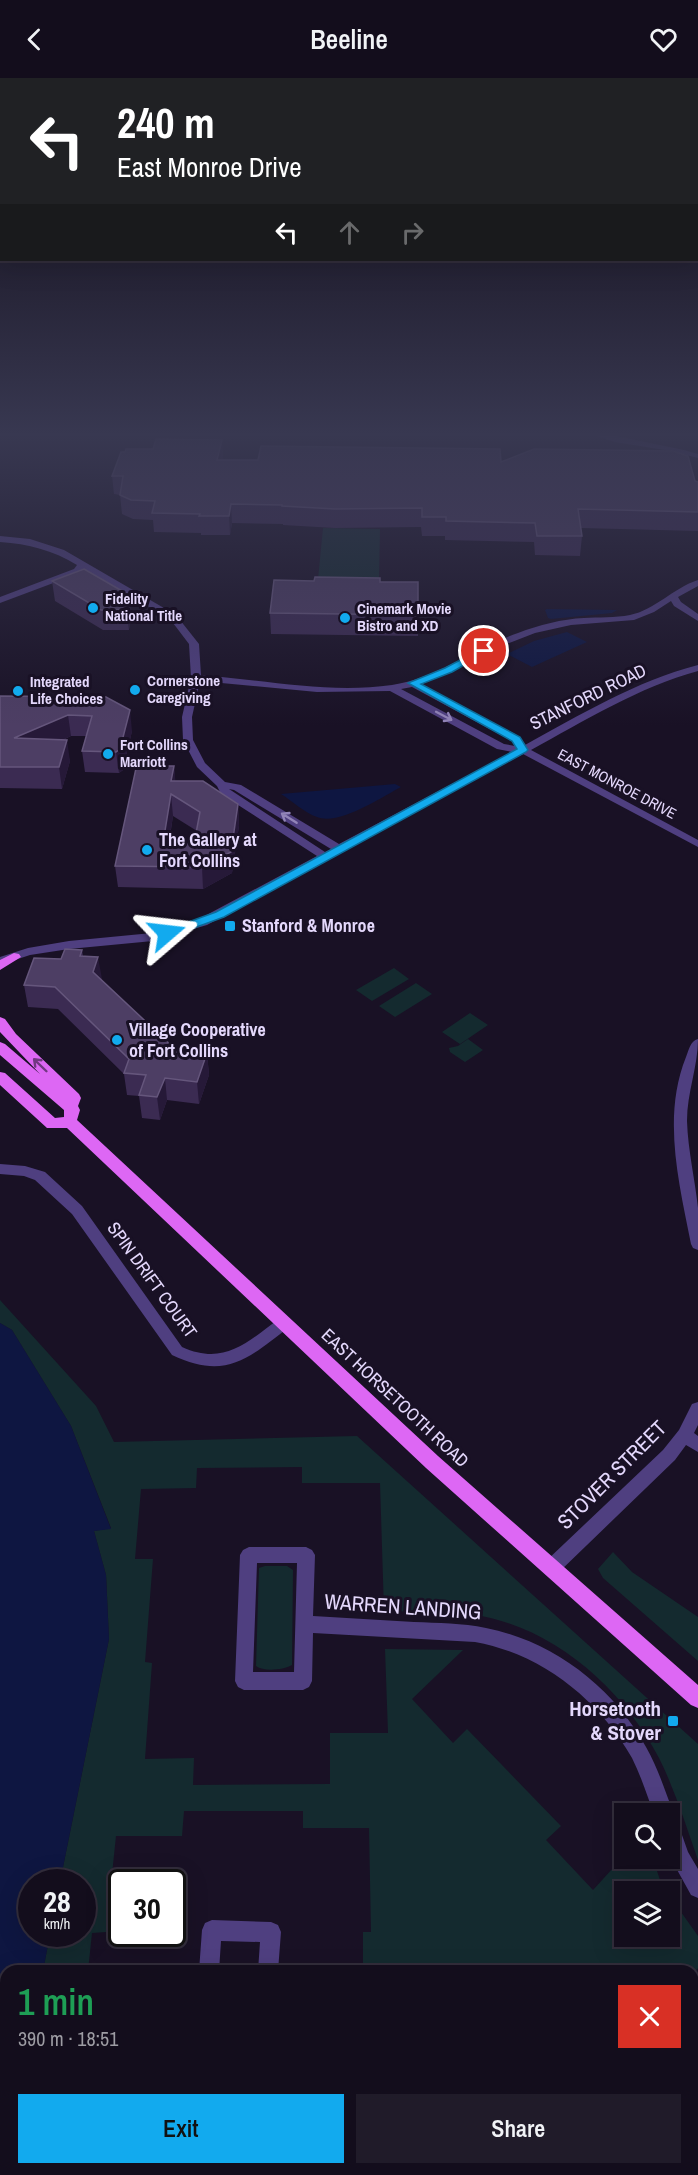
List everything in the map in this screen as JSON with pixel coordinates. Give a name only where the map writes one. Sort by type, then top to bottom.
[{"type":"main road","points":[[0,963],[14,957]]},
{"type":"main road","points":[[0,1022],[11,1037],[74,1098],[70,1115],[52,1124],[0,1077]]},
{"type":"main road","name":"EAST HORSETOOTH ROAD","points":[[0,1047],[284,1323],[432,1462],[698,1698]]},
{"type":"street","points":[[0,539],[41,545],[83,564],[173,617],[194,644],[196,678],[187,717],[188,740],[201,765],[225,792],[325,857]]},
{"type":"street","points":[[0,592],[67,567],[83,564]]},
{"type":"street","points":[[0,600],[77,571],[83,564]]},
{"type":"street","points":[[196,678],[243,680],[320,690],[392,688],[448,670],[516,636],[562,623],[631,617],[650,611],[672,595],[698,583]]},
{"type":"street","points":[[672,595],[698,608]]},
{"type":"street","points":[[672,595],[677,604],[698,618]]},
{"type":"street","name":"STANFORD ROAD","points":[[14,957],[69,945],[153,937],[220,914],[616,700],[679,673],[698,668]]},
{"type":"street","name":"EAST MONROE DRIVE","points":[[413,683],[516,739],[523,750]]},
{"type":"street","name":"EAST MONROE DRIVE","points":[[392,688],[501,747],[523,750],[698,844]]},
{"type":"street","points":[[222,786],[237,787],[339,849]]},
{"type":"street","points":[[698,1043],[688,1067],[679,1105],[683,1163],[698,1244]]},
{"type":"street","name":"SPIN DRIFT COURT","points":[[0,1168],[26,1171],[52,1185],[77,1210],[177,1351],[191,1359],[214,1362],[238,1356],[284,1323]]},
{"type":"street","name":"STOVER STREET","points":[[551,1568],[654,1471],[691,1440],[698,1409]]},
{"type":"street","name":"WARREN LANDING","points":[[249,1555],[306,1555],[304,1624],[303,1681],[244,1681],[249,1555]]},
{"type":"street","name":"WARREN LANDING","points":[[304,1624],[459,1632],[493,1638],[539,1654],[584,1685],[616,1718],[637,1749],[659,1803]]},
{"type":"street","points":[[680,1857],[698,1888]]},
{"type":"street","points":[[209,1965],[212,1930],[271,1932],[268,1965]]},
{"type":"green space","points":[[323,530],[380,530],[379,580],[318,579]]},
{"type":"green space","points":[[394,968],[409,979],[372,1001],[356,990]]},
{"type":"green space","points":[[416,983],[432,994],[395,1017],[379,1006]]},
{"type":"green space","points":[[470,1013],[488,1025],[460,1044],[442,1032]]},
{"type":"green space","points":[[468,1039],[483,1050],[465,1062],[450,1052],[449,1048],[458,1046]]},
{"type":"green space","points":[[0,1300],[96,1406],[114,1442],[357,1436],[698,1744],[698,1860],[680,1809],[680,1803],[678,1803],[659,1758],[626,1708],[606,1686],[558,1647],[504,1622],[475,1615],[384,1611],[380,1483],[302,1483],[302,1467],[197,1468],[196,1488],[141,1489],[135,1559],[153,1559],[145,1662],[152,1663],[145,1759],[194,1758],[193,1785],[330,1784],[330,1733],[388,1733],[385,1649],[463,1650],[412,1699],[453,1743],[467,1729],[561,1826],[546,1840],[593,1890],[614,1867],[614,1869],[656,1869],[661,1881],[614,1881],[614,1947],[680,1947],[680,1911],[698,1936],[698,1965],[363,1965],[363,1932],[371,1932],[369,1828],[303,1828],[303,1811],[184,1811],[182,1836],[116,1836],[113,1869],[108,1869],[106,1932],[96,1933],[96,1869],[63,1869],[109,1639],[106,1575],[94,1531],[111,1528],[71,1426],[12,1330],[0,1323]]},
{"type":"green space","points":[[613,1552],[632,1572],[698,1617],[698,1661],[603,1578],[598,1569]]},
{"type":"green space","points":[[287,1566],[293,1570],[292,1665],[269,1670],[256,1666],[259,1568]]},
{"type":"green space","points":[[48,1947],[91,1947],[89,1965],[44,1965]]},
{"type":"shaded area","points":[[545,610],[617,610],[612,613],[551,619],[548,618]]},
{"type":"shaded area","points":[[567,632],[587,642],[532,667],[507,654],[534,641]]},
{"type":"shaded area","points":[[395,784],[401,787],[348,814],[326,819],[308,813],[281,794]]},
{"type":"shaded area","points":[[0,1323],[12,1330],[71,1426],[111,1529],[94,1531],[106,1575],[109,1639],[63,1869],[18,1869],[18,1947],[48,1947],[44,1965],[0,1965]]},
{"type":"building","points":[[536,530],[581,530],[582,536],[537,536]]},
{"type":"building","points":[[84,569],[129,595],[126,610],[101,610],[52,581]]},
{"type":"building","points":[[315,577],[380,578],[380,582],[418,582],[418,615],[270,613],[274,580],[314,581]]},
{"type":"building","points":[[0,696],[106,697],[130,710],[120,749],[116,752],[82,751],[92,716],[68,715],[14,738],[67,740],[59,767],[0,767]]},
{"type":"building","points":[[138,759],[156,759],[155,766],[174,766],[171,781],[203,781],[238,804],[231,852],[202,867],[115,866]],"holes":[[[171,794],[200,812],[194,844],[163,843]]]},
{"type":"building","points":[[65,949],[82,950],[80,956],[98,957],[93,972],[175,1049],[207,1053],[197,1082],[165,1078],[157,1097],[139,1095],[146,1075],[124,1073],[129,1059],[55,987],[24,985],[34,958],[61,959]]},
{"type":"place","name":"Fidelity National Title","points":[[93,608]]},
{"type":"place","name":"Cinemark Movie Bistro and XD","points":[[345,618]]},
{"type":"place","name":"Cornerstone Caregiving","points":[[135,690]]},
{"type":"place","name":"Integrated Life Choices","points":[[18,691]]},
{"type":"place","name":"Fort Collins Marriott","points":[[108,754]]},
{"type":"place","name":"The Gallery at Fort Collins","points":[[147,850]]},
{"type":"place","name":"Stanford & Monroe","points":[[230,926]]},
{"type":"place","name":"Village Cooperative of Fort Collins","points":[[117,1040]]},
{"type":"place","name":"Horsetooth & Stover","points":[[673,1721]]},
{"type":"route","points":[[167,933],[220,914],[523,750],[516,739],[413,683],[448,670],[484,651]]}]
